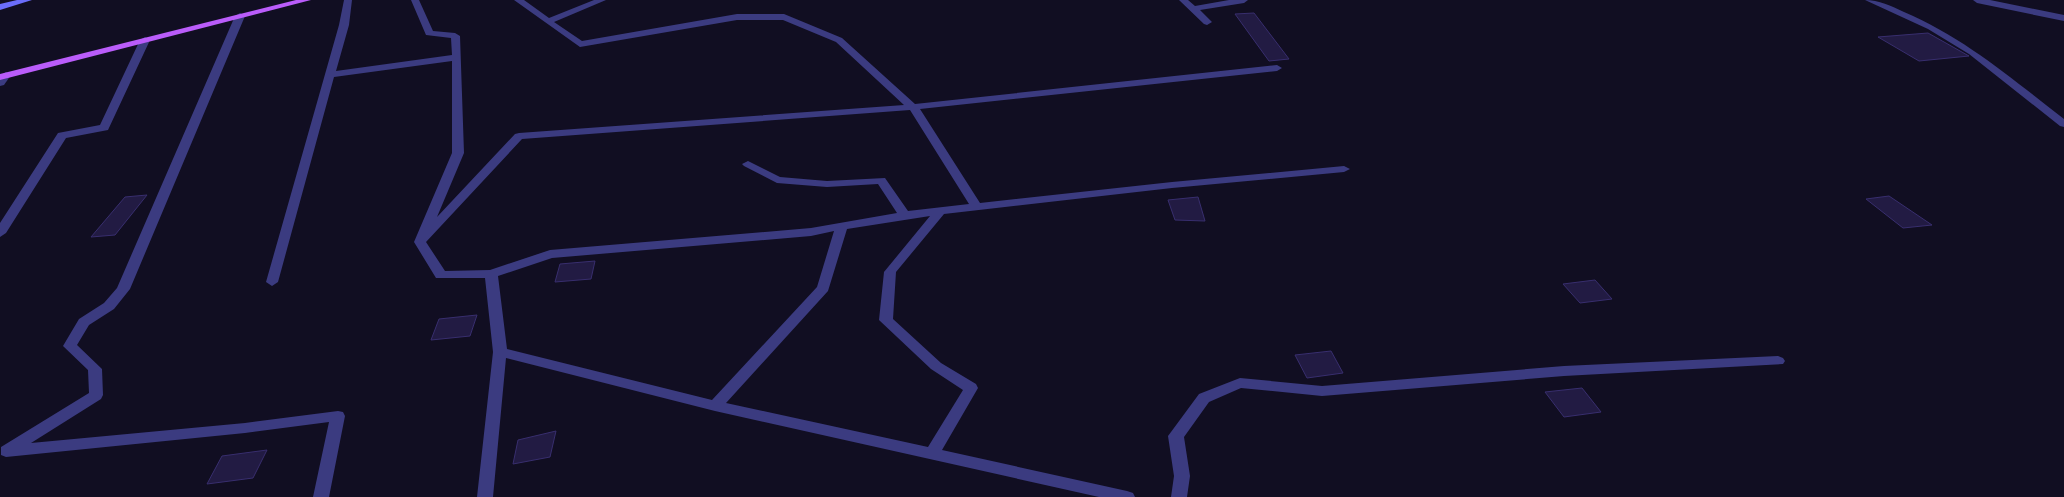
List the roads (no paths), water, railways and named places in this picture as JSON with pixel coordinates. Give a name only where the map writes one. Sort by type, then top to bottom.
[{"type":"main road","points":[[2,78],[307,0]]},
{"type":"street","points":[[0,7],[28,0]]},
{"type":"street","points":[[272,282],[344,25],[348,0]]},
{"type":"street","points":[[415,0],[429,33],[455,36],[457,57],[458,152],[420,242]]},
{"type":"street","points":[[518,0],[580,44],[737,17],[784,17],[839,40],[912,107],[977,207]]},
{"type":"street","points":[[548,21],[602,0]]},
{"type":"street","points":[[1183,0],[1208,22]]},
{"type":"street","points":[[1193,9],[1244,0]]},
{"type":"street","points":[[1869,0],[1931,27],[1972,52],[2064,124]]},
{"type":"street","points":[[1977,0],[2064,18]]},
{"type":"street","points":[[3,452],[96,395],[95,368],[70,346],[84,322],[110,306],[123,289],[240,16]]},
{"type":"street","points":[[0,233],[62,135],[104,128],[145,40]]},
{"type":"street","points":[[330,74],[457,57]]},
{"type":"street","points":[[420,242],[519,136],[912,107],[1277,68]]},
{"type":"street","points":[[748,164],[777,180],[827,184],[881,180],[905,215]]},
{"type":"street","points":[[420,242],[442,275],[492,274],[550,254],[811,232],[905,215],[1344,169]]},
{"type":"street","points":[[932,454],[971,388],[936,366],[886,320],[890,272],[940,211]]},
{"type":"street","points":[[715,406],[823,288],[842,226]]},
{"type":"street","points":[[486,497],[500,352],[492,274]]},
{"type":"street","points":[[500,352],[715,406],[1127,497]]},
{"type":"street","points":[[1179,497],[1182,476],[1176,436],[1204,398],[1240,383],[1322,391],[1564,371],[1778,361]]},
{"type":"street","points":[[3,452],[245,428],[338,416],[322,497]]}]
